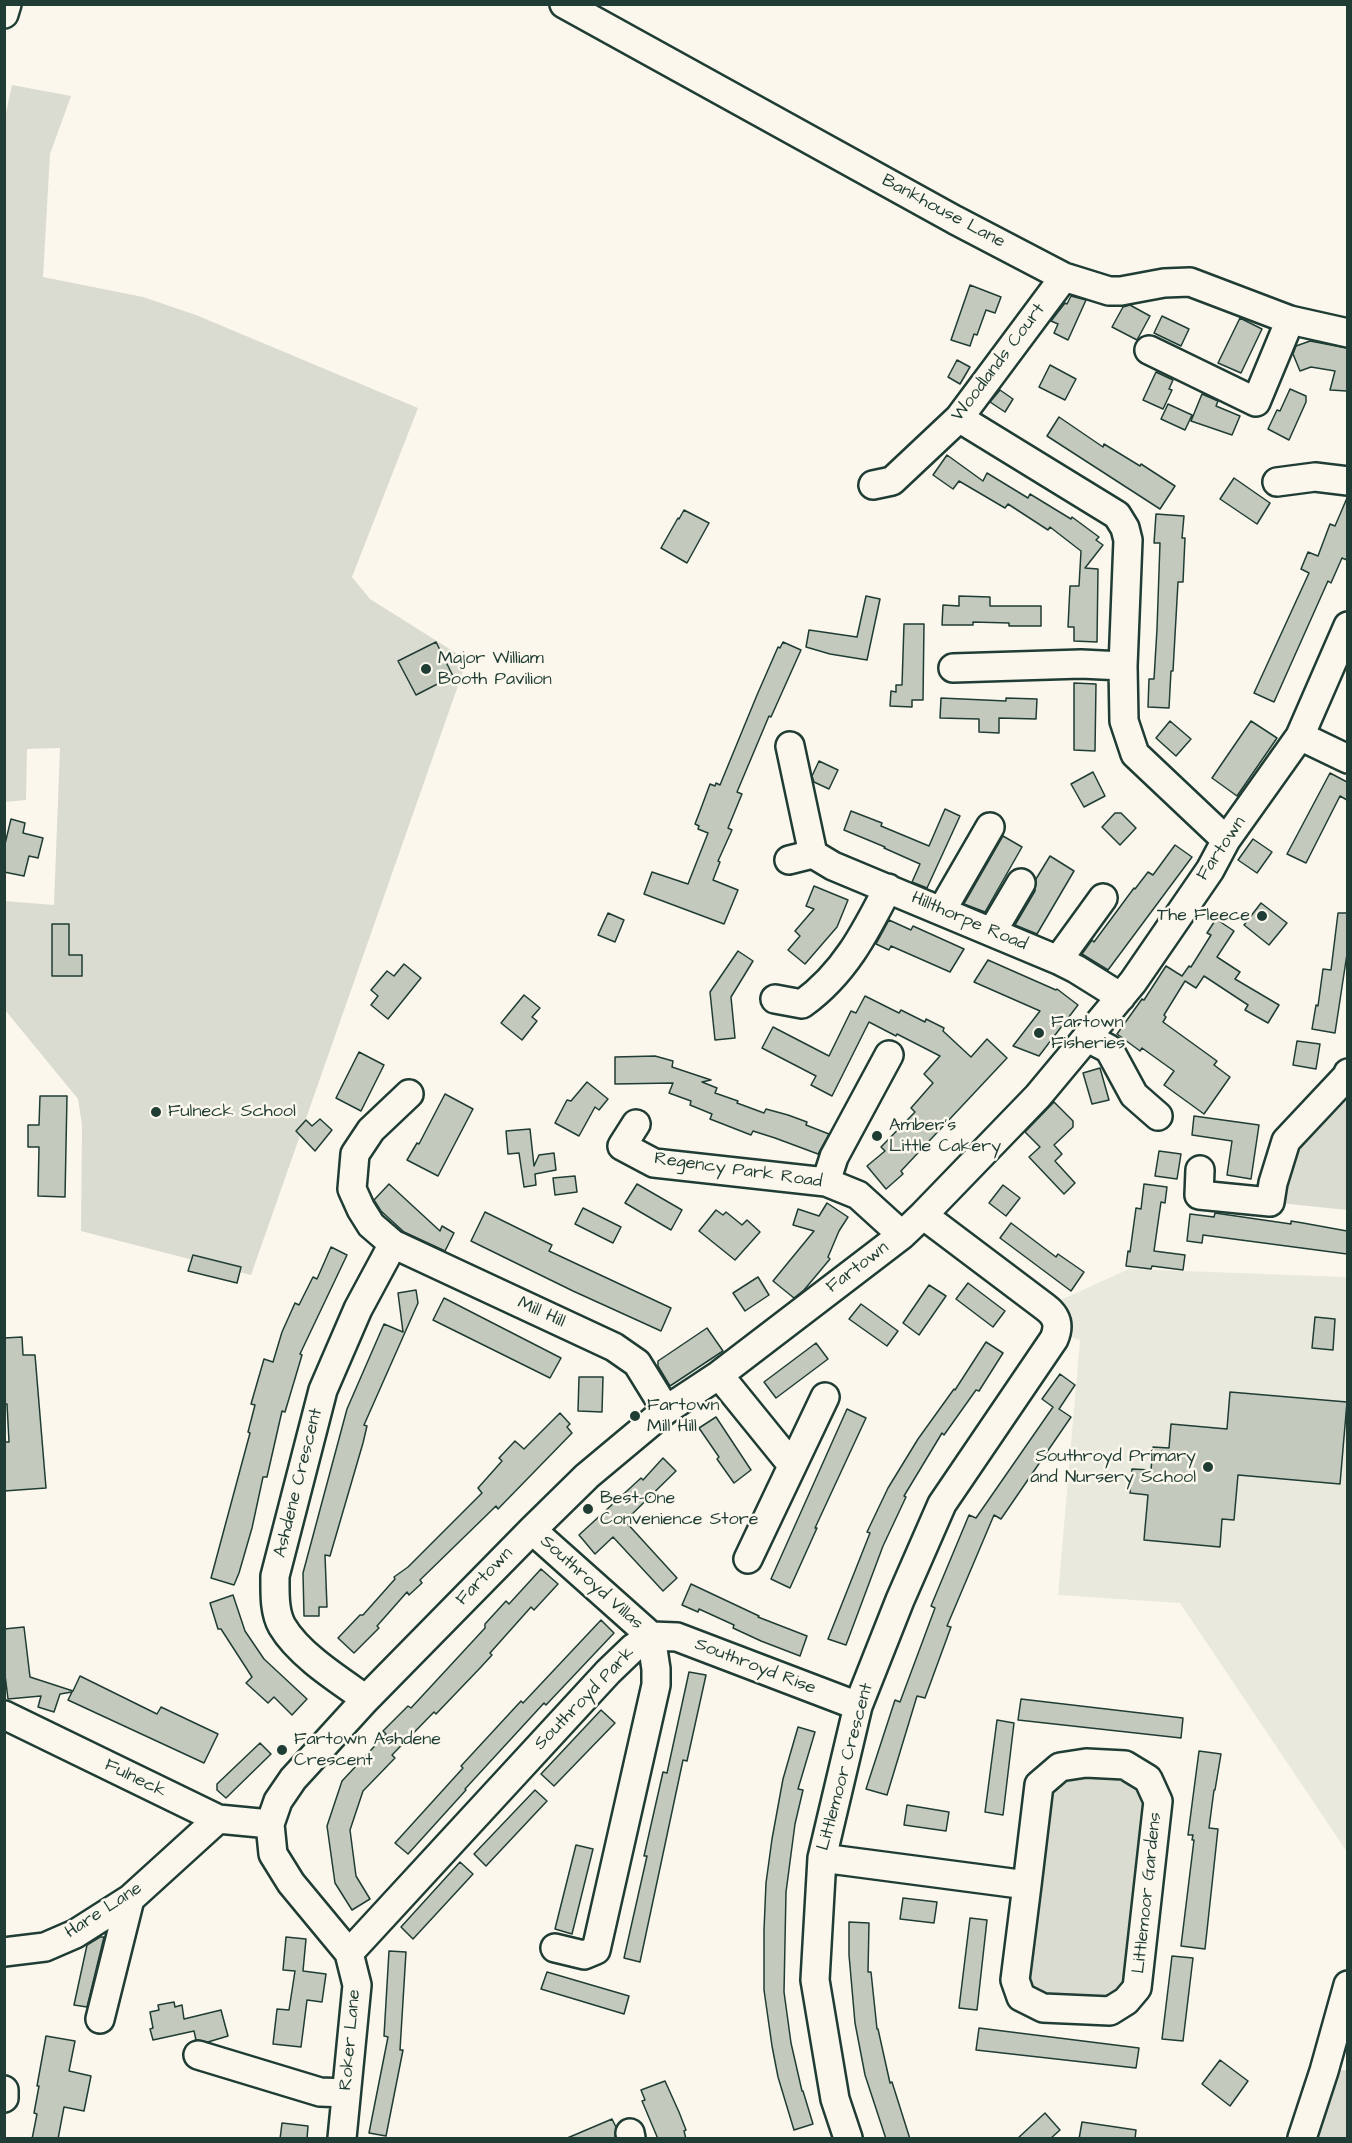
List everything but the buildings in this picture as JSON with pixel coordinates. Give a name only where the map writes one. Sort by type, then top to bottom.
[{"type":"street","points":[[4,14],[7,4]]},
{"type":"street","name":"Bankhouse Lane","points":[[564,4],[1064,277],[1109,291],[1164,283],[1190,282],[1290,320],[1347,333]]},
{"type":"street","name":"Woodlands Court","points":[[873,486],[892,481],[959,418],[1064,277]]},
{"type":"street","points":[[1149,350],[1256,402],[1290,320]]},
{"type":"street","points":[[959,418],[1117,515],[1125,528],[1128,540],[1123,666],[1124,721],[1134,754],[1226,840]]},
{"type":"street","points":[[1277,482],[1315,477],[1347,481]]},
{"type":"street","name":"Fartown","points":[[270,1824],[278,1801],[293,1779],[366,1699],[587,1476],[666,1410],[719,1375],[902,1235],[1001,1136],[1088,1038],[1133,982],[1210,870],[1226,840],[1300,736],[1347,626]]},
{"type":"street","points":[[953,668],[1081,664],[1123,666]]},
{"type":"street","points":[[1300,736],[1347,759]]},
{"type":"street","name":"Hillthorpe Road","points":[[790,746],[801,857],[833,866],[888,888],[1058,960],[1121,997]]},
{"type":"street","points":[[942,910],[990,827]]},
{"type":"street","points":[[992,932],[1021,883]]},
{"type":"street","points":[[776,999],[802,1004],[823,989],[851,954],[888,888]]},
{"type":"street","points":[[1058,960],[1103,898]]},
{"type":"street","points":[[1088,1038],[1109,1049],[1134,1095],[1158,1116]]},
{"type":"street","points":[[826,1182],[834,1157],[889,1055]]},
{"type":"street","points":[[1200,1170],[1199,1195],[1280,1203],[1273,1183],[1286,1141],[1347,1075]]},
{"type":"street","name":"Mill Hill","points":[[401,1109],[371,1130],[355,1154],[352,1189],[361,1209],[372,1225],[393,1244],[614,1347],[637,1363],[666,1410]]},
{"type":"street","name":"Regency Park Road","points":[[636,1124],[622,1146],[654,1163],[826,1182],[858,1195],[902,1235]]},
{"type":"street","name":"Littlemoor Crescent","points":[[848,2139],[836,2099],[815,1980],[822,1858],[858,1706],[900,1600],[942,1504],[1057,1332],[1057,1320],[1053,1313],[923,1215]]},
{"type":"street","name":"Ashdene Crescent","points":[[366,1699],[303,1651],[281,1625],[275,1603],[275,1576],[323,1390],[358,1308],[393,1244]]},
{"type":"street","points":[[719,1375],[792,1465]]},
{"type":"street","points":[[748,1559],[825,1397]]},
{"type":"street","name":"Southroyd Villas","points":[[532,1530],[651,1636]]},
{"type":"street","name":"Southroyd Rise","points":[[651,1636],[676,1637],[858,1706]]},
{"type":"street","name":"Southroyd Park","points":[[348,1953],[608,1672],[633,1648],[651,1636],[656,1685],[596,1950],[584,1955],[555,1948]]},
{"type":"street","name":"Fulneck","points":[[4,1715],[218,1819],[270,1824]]},
{"type":"street","name":"Littlemoor Gardens","points":[[1086,1763],[1125,1765],[1148,1779],[1158,1801],[1137,1988],[1126,2001],[1110,2011],[1043,2008],[1021,1997],[1015,1980],[1027,1885],[1039,1785],[1060,1767],[1086,1763]]},
{"type":"street","name":"Hare Lane","points":[[4,1952],[45,1947],[75,1934],[130,1899],[218,1819]]},
{"type":"street","name":"Roker Lane","points":[[270,1824],[273,1854],[285,1873],[348,1953],[357,1985],[342,2139]]},
{"type":"street","points":[[822,1858],[1027,1885]]},
{"type":"street","points":[[100,2019],[130,1899]]},
{"type":"street","points":[[1302,2139],[1324,2071],[1347,1985]]},
{"type":"street","points":[[198,2055],[320,2092],[346,2093]]},
{"type":"street","points":[[4,2090],[4,2098]]},
{"type":"shaded area","name":"Fulneck School","points":[[12,85],[71,96],[50,154],[43,277],[143,297],[196,315],[418,408],[352,577],[370,599],[467,660],[251,1275],[81,1231],[82,1125],[78,1099],[5,1010],[4,901],[54,905],[60,748],[27,749],[26,800],[5,802],[4,122]]},
{"type":"shaded area","points":[[1347,1077],[1347,1210],[1270,1202],[1273,1183]]},
{"type":"shaded area","name":"Southroyd Primary and Nursery School","points":[[1129,1269],[1347,1277],[1347,1852],[1180,1603],[1058,1595],[1080,1340],[1057,1332],[1045,1307]]},
{"type":"shaded area","points":[[1060,1767],[1148,1779],[1126,2001],[1021,1997],[1039,1785]]},
{"type":"shaded area","points":[[1347,2070],[1347,2138],[1313,2138],[1324,2071]]},
{"type":"place","name":"Major William Booth Pavilion","points":[[426,669]]},
{"type":"place","name":"The Fleece","points":[[1262,916]]},
{"type":"place","name":"Fartown Fisheries","points":[[1039,1033]]},
{"type":"place","name":"Fulneck School","points":[[156,1112]]},
{"type":"place","name":"Amber's Little Cakery","points":[[877,1136]]},
{"type":"place","name":"Fartown Mill Hill","points":[[635,1416]]},
{"type":"place","name":"Southroyd Primary and Nursery School","points":[[1208,1467]]},
{"type":"place","name":"Best-One Convenience Store","points":[[588,1509]]},
{"type":"place","name":"Fartown Ashdene Crescent","points":[[282,1750]]}]
